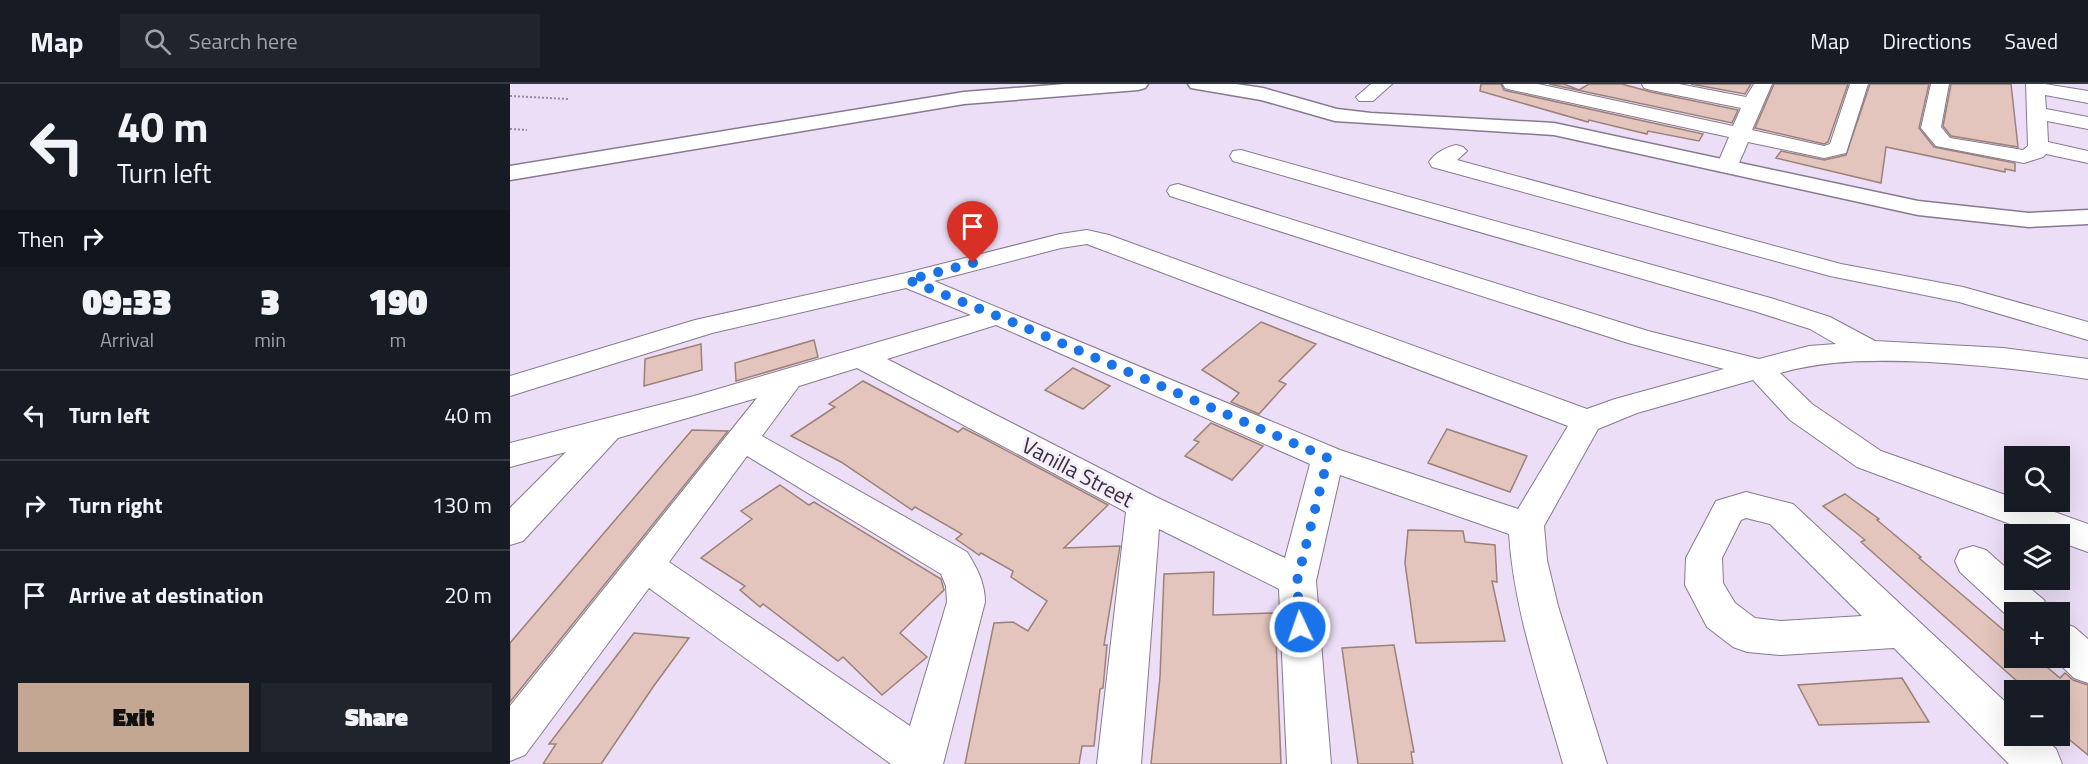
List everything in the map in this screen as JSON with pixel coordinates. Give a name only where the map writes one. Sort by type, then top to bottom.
[{"type":"street","points":[[510,173],[964,98],[1138,84]]},
{"type":"street","points":[[1198,84],[1263,94],[1335,115],[1554,129],[1728,165],[1876,201],[1918,208],[2029,220],[2088,217]]},
{"type":"street","points":[[1366,97],[1383,84]]},
{"type":"street","points":[[1512,84],[1824,152],[1839,149],[1859,84]]},
{"type":"street","points":[[1651,84],[1752,104]]},
{"type":"street","points":[[1728,165],[1752,104],[1763,84]]},
{"type":"street","points":[[1940,84],[1931,128],[1943,142],[2024,157],[2036,153],[2038,146],[2035,86],[2088,97]]},
{"type":"street","points":[[2036,113],[2088,123]]},
{"type":"street","points":[[2038,146],[2088,157]]},
{"type":"street","points":[[1456,151],[1440,162],[1839,271],[1963,295],[2088,331]]},
{"type":"street","points":[[1241,156],[1786,312],[1820,323],[1869,350]]},
{"type":"street","points":[[1178,190],[1638,337],[1759,369],[1801,411],[1869,459],[2088,538]]},
{"type":"street","points":[[510,386],[705,326],[908,280],[1060,241],[1086,237],[1100,240],[1587,421]]},
{"type":"street","points":[[908,280],[998,316],[1328,458],[1526,526]]},
{"type":"street","points":[[510,455],[606,431],[788,380],[998,316]]},
{"type":"street","points":[[1585,764],[1539,606],[1529,560],[1526,526],[1587,421],[1626,406],[1809,355],[1869,350],[2003,357],[2088,369]]},
{"type":"street","name":"Vanilla Street","points":[[861,358],[1144,506],[1297,581]]},
{"type":"street","points":[[510,740],[788,380]]},
{"type":"street","points":[[510,531],[606,431]]},
{"type":"street","points":[[646,566],[921,762],[966,602],[967,590],[962,575],[954,563],[741,438]]},
{"type":"street","points":[[1309,764],[1297,581],[1328,458]]},
{"type":"street","points":[[1900,631],[1781,638],[1747,635],[1721,615],[1704,585],[1704,558],[1728,510],[1746,505],[1781,513],[1900,631],[2040,764]]},
{"type":"street","points":[[1119,764],[1144,506]]},
{"type":"street","points":[[1973,561],[2019,602]]},
{"type":"street","points":[[2070,648],[2088,665]]},
{"type":"path","points":[[510,96],[568,99]]},
{"type":"path","points":[[510,129],[527,130]]},
{"type":"building","points":[[1481,84],[1501,84],[1504,90],[1512,92],[1703,134],[1699,141],[1648,131],[1647,134],[1589,120],[1588,122],[1480,91]]},
{"type":"building","points":[[1549,84],[1564,84],[1579,90],[1589,84],[1622,84],[1738,110],[1732,123]]},
{"type":"building","points":[[1691,84],[1751,84],[1745,94]]},
{"type":"building","points":[[1774,84],[1848,84],[1828,142],[1824,144],[1755,128]]},
{"type":"building","points":[[1870,84],[1929,84],[1919,128],[1934,147],[2015,163],[2015,171],[2005,169],[2005,172],[1886,147],[1881,183],[1776,158],[1781,151],[1824,160],[1846,155]]},
{"type":"building","points":[[1951,84],[2011,84],[2018,147],[1951,136],[1943,126]]},
{"type":"building","points":[[1261,322],[1316,344],[1279,381],[1286,384],[1259,414],[1231,402],[1239,393],[1202,370]]},
{"type":"building","points":[[814,340],[818,357],[736,381],[735,363]]},
{"type":"building","points":[[701,344],[702,370],[644,386],[645,359]]},
{"type":"building","points":[[1073,368],[1110,386],[1083,409],[1045,390]]},
{"type":"building","points":[[863,381],[958,432],[963,428],[983,438],[1108,505],[1064,548],[1120,546],[1104,645],[1107,645],[1103,688],[1100,689],[1094,746],[1082,746],[1079,764],[965,764],[994,623],[1013,622],[1028,631],[1047,601],[1011,577],[1013,571],[981,553],[979,555],[956,539],[962,534],[915,507],[912,510],[841,462],[791,436],[835,407],[829,404]]},
{"type":"building","points":[[1211,423],[1263,446],[1232,480],[1185,456],[1199,442],[1194,440]]},
{"type":"building","points":[[1447,429],[1527,456],[1510,492],[1428,463]]},
{"type":"building","points":[[692,430],[728,431],[510,702],[510,643]]},
{"type":"building","points":[[780,485],[809,505],[814,502],[941,579],[944,590],[900,633],[927,657],[882,695],[843,657],[838,661],[763,604],[760,607],[740,590],[745,586],[701,558],[752,519],[741,511]]},
{"type":"building","points":[[1845,494],[1879,519],[1877,520],[1921,557],[1919,558],[2004,630],[2004,668],[2048,668],[2060,678],[2065,673],[2073,680],[2088,685],[2088,755],[2070,740],[2070,680],[2016,680],[1861,542],[1865,540],[1823,506]]},
{"type":"building","points":[[1408,530],[1463,531],[1465,542],[1495,545],[1497,582],[1492,581],[1505,641],[1416,643],[1405,563]]},
{"type":"building","points":[[1214,572],[1213,615],[1275,613],[1281,764],[1151,764],[1160,677],[1164,574]]},
{"type":"building","points":[[634,633],[689,638],[601,764],[543,764],[556,744],[549,744]]},
{"type":"building","points":[[1394,645],[1414,752],[1411,752],[1413,764],[1358,764],[1342,648]]},
{"type":"building","points":[[1902,678],[1929,722],[1819,725],[1798,685]]},
{"type":"route","points":[[973,263],[908,280],[1017,324],[1328,458],[1297,581],[1300,627]]}]
